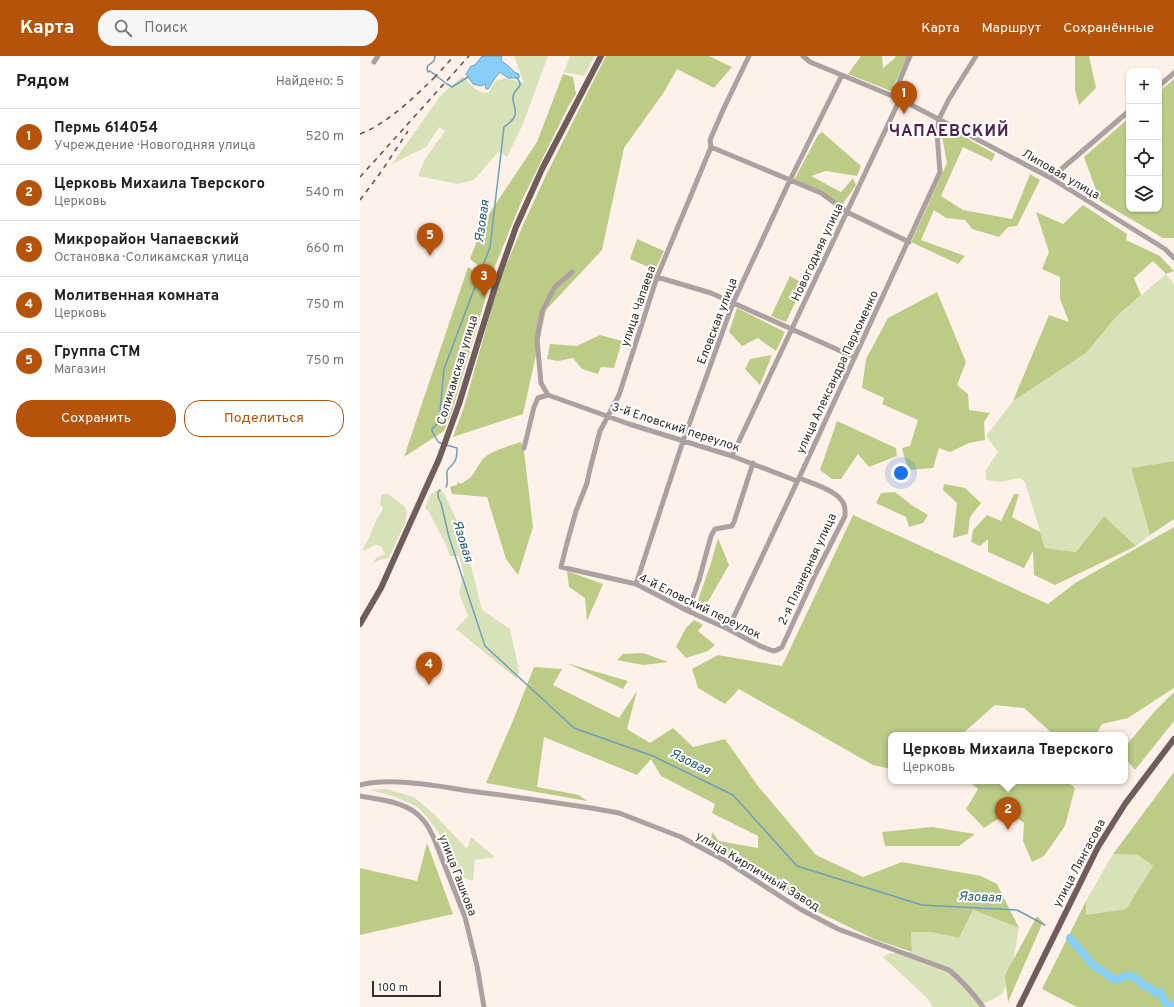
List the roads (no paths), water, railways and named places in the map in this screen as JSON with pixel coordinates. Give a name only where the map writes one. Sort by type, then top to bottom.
[{"type":"main road","name":"Соликамская улица","points":[[360,624],[381,588],[451,429],[496,284],[516,227],[546,163],[601,56]]},
{"type":"main road","name":"улица Лянгасова","points":[[1019,1007],[1098,847],[1125,804],[1174,739]]},
{"type":"street","points":[[374,62],[378,56]]},
{"type":"street","name":"улица Чапаева","points":[[561,568],[576,511],[587,483],[600,431],[619,395],[657,277],[711,148],[710,140],[749,56]]},
{"type":"street","name":"Липовая улица","points":[[803,56],[810,62],[900,99],[1051,178],[1165,250],[1174,258]]},
{"type":"street","name":"Новогодняя улица","points":[[732,456],[900,99],[896,89],[910,56]]},
{"type":"street","points":[[939,119],[949,99],[976,56]]},
{"type":"street","points":[[1162,83],[1174,73]]},
{"type":"street","name":"Еловская улица","points":[[636,584],[683,441],[733,303],[790,180],[842,75]]},
{"type":"street","points":[[1051,178],[1126,115]]},
{"type":"street","name":"улица Александра Пархоменко","points":[[728,629],[909,242],[940,172],[937,134],[939,119]]},
{"type":"street","points":[[711,148],[751,163],[821,193],[847,212],[909,242]]},
{"type":"street","points":[[524,448],[534,407],[538,398],[548,395],[541,383],[537,340],[542,312],[554,288],[572,272]]},
{"type":"street","points":[[657,277],[711,293],[854,357]]},
{"type":"street","name":"3-й Еловский переулок","points":[[548,395],[732,456],[798,480]]},
{"type":"street","points":[[688,611],[699,580],[711,536],[715,529],[732,526],[753,464]]},
{"type":"street","name":"2-я Планерная улица","points":[[782,647],[816,573],[845,516],[843,502],[838,496],[825,489],[798,480]]},
{"type":"street","name":"4-й Еловский переулок","points":[[561,568],[636,584],[688,611],[773,651],[782,647]]},
{"type":"street","name":"улица Кирпичный Завод","points":[[360,785],[382,782],[416,784],[619,813],[692,843],[724,860],[800,909],[838,929],[949,970],[976,996],[983,1007]]},
{"type":"street","name":"улица Гашкова","points":[[360,796],[402,805],[415,812],[429,827],[465,917],[484,1007]]},
{"type":"water","points":[[482,56],[502,56],[501,60],[514,72],[519,74],[519,78],[508,78],[500,72],[488,89],[486,89],[485,84],[481,86],[473,84],[466,74],[471,66],[475,65]]},
{"type":"waterway","name":"Язовая","points":[[435,56],[434,61],[428,67],[428,72],[430,71],[452,87],[468,77]]},
{"type":"waterway","name":"Язовая","points":[[443,444],[438,442],[432,429],[439,422],[444,369],[490,247],[504,127],[515,115],[513,96],[520,86],[517,78]]},
{"type":"waterway","name":"Язовая","points":[[446,445],[457,448],[456,460],[447,471],[446,487]]},
{"type":"waterway","name":"Язовая","points":[[440,490],[438,492],[438,497],[441,503],[449,537],[485,646],[574,728],[653,756],[733,795],[797,866],[922,905],[1017,910],[1045,925]]},
{"type":"waterway","name":"Язовая","points":[[1070,938],[1093,965],[1115,980],[1128,976],[1134,977],[1154,992],[1160,992],[1165,1002],[1173,1007]]},
{"type":"railway","points":[[434,78],[454,56]]},
{"type":"railway","points":[[360,177],[469,56]]},
{"type":"railway","points":[[360,134],[391,116],[437,75]]},
{"type":"railway","points":[[360,200],[381,172],[408,131]]},
{"type":"place","name":"Пермь 614054","points":[[904,114]]},
{"type":"place","name":"Группа СТМ","points":[[430,256]]},
{"type":"place","name":"Микрорайон Чапаевский","points":[[484,297]]},
{"type":"place","name":"Молитвенная комната","points":[[429,685]]},
{"type":"place","name":"Церковь Михаила Тверского","points":[[1008,830]]},
{"type":"district","name":"ЧАПАЕВСКИЙ","points":[[949,130]]}]
